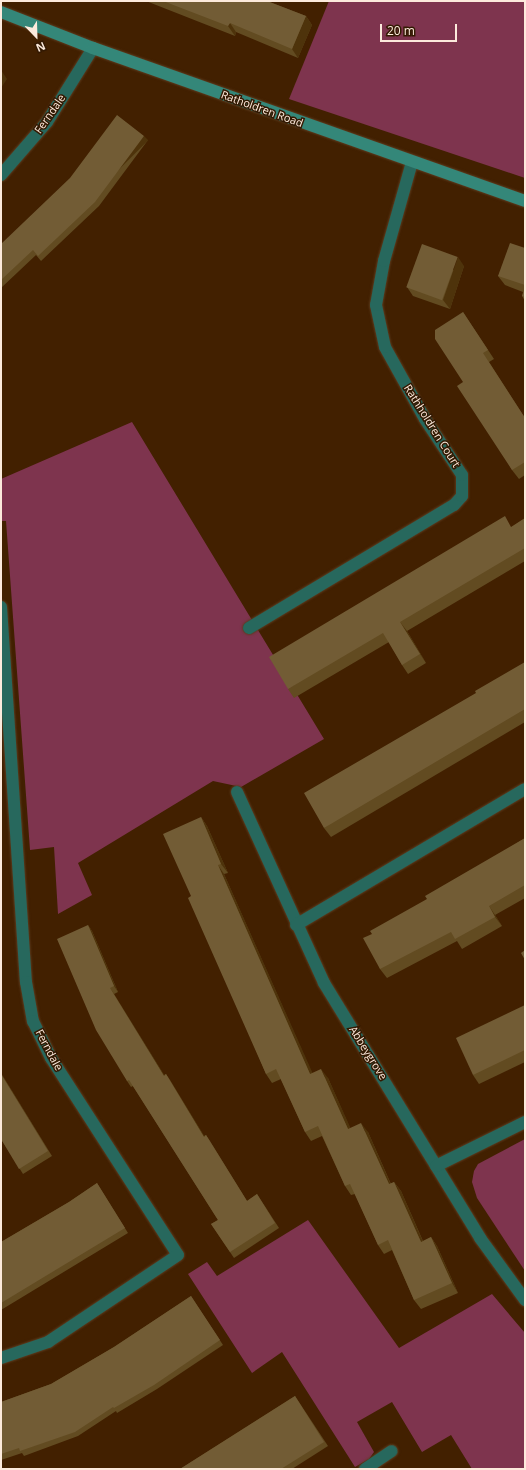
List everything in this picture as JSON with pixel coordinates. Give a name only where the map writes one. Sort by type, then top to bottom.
[{"type":"street","name":"Ratholdren Road","points":[[1,12],[93,48],[525,201]]},
{"type":"street","name":"Ferndale","points":[[1,175],[47,122],[93,48]]},
{"type":"street","name":"Rathholdren Court","points":[[249,628],[454,505],[462,496],[462,475],[425,419],[385,347],[376,305],[384,261],[412,162]]},
{"type":"street","name":"Ferndale","points":[[1,607],[26,982],[33,1021],[51,1058],[178,1255],[48,1342],[1,1358]]},
{"type":"street","points":[[296,925],[525,789]]},
{"type":"street","name":"Abbeygrove","points":[[237,792],[296,925],[324,983],[480,1238],[525,1300]]},
{"type":"street","points":[[436,1166],[525,1122]]},
{"type":"street","points":[[365,1469],[392,1451]]},
{"type":"shaded area","points":[[329,1],[525,1],[525,178],[289,99]]},
{"type":"shaded area","points":[[132,422],[324,739],[241,787],[213,781],[78,863],[92,895],[58,914],[54,847],[30,850],[6,521],[1,521],[1,479]]},
{"type":"shaded area","points":[[525,1139],[525,1271],[477,1198],[472,1182],[474,1171],[478,1164]]},
{"type":"shaded area","points":[[308,1220],[399,1348],[492,1294],[525,1333],[525,1469],[472,1469],[451,1435],[422,1452],[392,1402],[357,1422],[374,1452],[369,1459],[355,1467],[282,1352],[252,1373],[188,1274],[207,1262],[217,1276]]},
{"type":"building","points":[[163,1],[267,1],[306,16],[292,49],[230,23],[228,26]]},
{"type":"building","points":[[117,115],[144,136],[95,202],[38,256],[33,250],[1,280],[1,244],[70,178]]},
{"type":"building","points":[[510,243],[525,248],[525,285],[498,276]]},
{"type":"building","points":[[422,244],[458,257],[442,300],[406,287]]},
{"type":"building","points":[[525,288],[525,297],[522,296]]},
{"type":"building","points":[[463,312],[488,350],[483,353],[525,418],[525,462],[512,470],[457,386],[463,382],[435,339],[435,330]]},
{"type":"building","points":[[505,516],[511,527],[525,518],[525,548],[400,622],[420,654],[402,665],[383,633],[288,689],[269,657]]},
{"type":"building","points":[[525,662],[525,709],[324,828],[304,793],[476,693],[475,691]]},
{"type":"building","points":[[201,817],[221,864],[218,865],[310,1074],[321,1069],[348,1129],[361,1123],[389,1184],[394,1182],[421,1242],[431,1237],[452,1283],[414,1300],[388,1240],[378,1245],[350,1184],[345,1186],[318,1126],[305,1132],[276,1069],[266,1074],[188,898],[191,896],[163,834]]},
{"type":"building","points":[[525,838],[525,885],[489,906],[495,917],[455,939],[451,932],[380,969],[363,938],[372,934],[370,931],[427,899],[425,896]]},
{"type":"building","points":[[88,925],[114,986],[110,988],[164,1076],[166,1074],[204,1137],[206,1135],[247,1201],[257,1194],[275,1223],[230,1252],[211,1224],[218,1220],[129,1080],[127,1081],[96,1030],[57,939]]},
{"type":"building","points":[[525,950],[525,960],[521,953]]},
{"type":"building","points":[[525,1005],[525,1050],[473,1075],[456,1038]]},
{"type":"building","points":[[1,1074],[48,1151],[19,1169],[1,1139]]},
{"type":"building","points":[[97,1183],[125,1228],[1,1303],[1,1242],[69,1202]]},
{"type":"building","points":[[191,1296],[220,1340],[154,1385],[114,1408],[113,1407],[75,1432],[20,1451],[19,1448],[1,1454],[1,1402],[51,1384],[114,1347]]},
{"type":"building","points":[[295,1396],[324,1442],[281,1469],[180,1469]]}]
